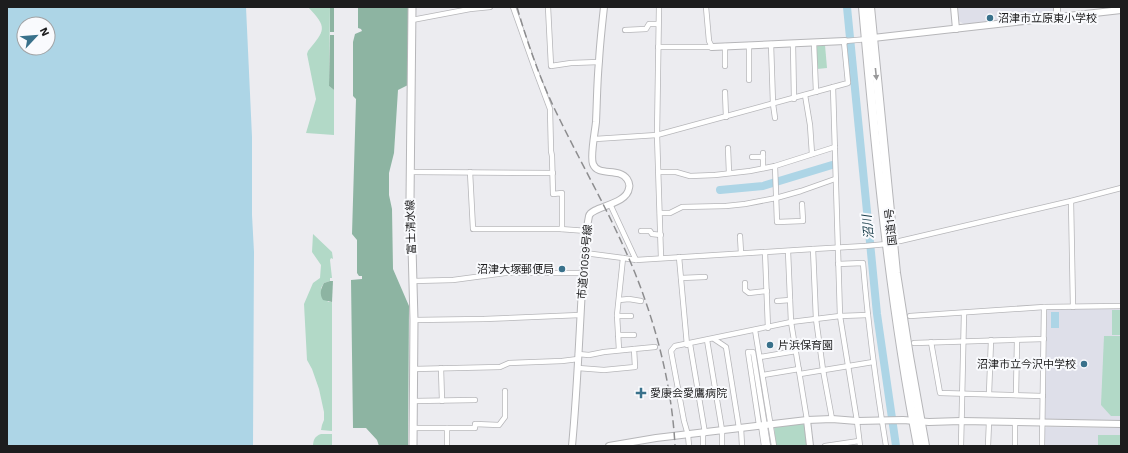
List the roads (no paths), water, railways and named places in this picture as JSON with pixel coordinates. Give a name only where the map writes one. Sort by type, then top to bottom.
[{"type":"highway","name":"国道1号","points":[[863,7],[870,39],[897,279],[917,420],[918,446]]},
{"type":"highway","name":"国道1号","points":[[870,7],[870,39],[886,244],[896,313],[917,420],[925,446]]},
{"type":"main road","name":"富士清水線","points":[[412,7],[410,200],[414,320],[413,446]]},
{"type":"street","points":[[412,20],[470,9],[490,7]]},
{"type":"street","points":[[513,7],[550,108],[553,194],[562,193],[562,229]]},
{"type":"street","points":[[548,7],[551,66],[571,63],[599,62]]},
{"type":"street","name":"市道01059号線","points":[[572,446],[583,273],[590,214],[592,211],[610,204],[626,195],[630,185],[627,178],[622,174],[601,171],[593,164],[604,7]]},
{"type":"street","points":[[659,7],[657,135],[661,258]]},
{"type":"street","points":[[706,7],[709,41],[712,46]]},
{"type":"street","points":[[954,7],[956,30]]},
{"type":"street","points":[[1057,7],[1058,18]]},
{"type":"street","points":[[658,47],[845,42],[1121,10]]},
{"type":"street","points":[[625,30],[646,29],[648,24],[658,24]]},
{"type":"street","points":[[595,139],[657,135],[794,99],[848,83],[845,42]]},
{"type":"street","points":[[814,43],[816,92]]},
{"type":"street","points":[[771,44],[773,104],[775,118]]},
{"type":"street","points":[[793,44],[794,99]]},
{"type":"street","points":[[749,45],[749,80]]},
{"type":"street","points":[[725,46],[725,66]]},
{"type":"street","points":[[825,446],[860,444],[840,316],[835,179],[834,87]]},
{"type":"street","points":[[725,92],[726,117]]},
{"type":"street","points":[[805,95],[810,125],[812,154]]},
{"type":"street","points":[[659,172],[676,172],[690,176],[750,171],[775,166],[835,147]]},
{"type":"street","points":[[728,148],[729,173]]},
{"type":"street","points":[[752,157],[763,155],[764,168]]},
{"type":"street","points":[[775,166],[777,222],[802,221],[802,204]]},
{"type":"street","points":[[414,172],[553,173]]},
{"type":"street","points":[[470,172],[473,229],[562,229],[587,231]]},
{"type":"street","points":[[660,213],[670,213],[682,207],[745,204],[776,198],[835,179]]},
{"type":"street","points":[[900,241],[1121,188]]},
{"type":"street","points":[[1071,201],[1073,307]]},
{"type":"street","points":[[610,204],[636,260]]},
{"type":"street","points":[[641,230],[650,231],[652,234],[661,236]]},
{"type":"street","points":[[740,236],[741,253]]},
{"type":"street","points":[[585,253],[636,260],[886,244]]},
{"type":"street","points":[[813,249],[816,319],[832,419]]},
{"type":"street","points":[[788,251],[791,322],[810,446]]},
{"type":"street","points":[[765,252],[768,328]]},
{"type":"street","points":[[679,257],[688,344],[704,433],[703,446]]},
{"type":"street","points":[[619,350],[617,316],[623,258]]},
{"type":"street","points":[[838,264],[863,263],[873,362],[884,420],[886,446]]},
{"type":"street","points":[[413,281],[453,280],[505,273],[583,273]]},
{"type":"street","points":[[681,278],[705,277]]},
{"type":"street","points":[[745,283],[745,290],[749,293],[767,291]]},
{"type":"street","points":[[619,300],[629,299],[641,301]]},
{"type":"street","points":[[777,301],[790,300]]},
{"type":"street","points":[[910,316],[1044,307],[1121,306]]},
{"type":"street","points":[[1042,446],[1044,307]]},
{"type":"street","points":[[961,446],[964,313]]},
{"type":"street","points":[[414,320],[580,315]]},
{"type":"street","points":[[689,446],[671,351],[674,346],[768,328],[791,322],[840,316],[868,315]]},
{"type":"street","points":[[617,316],[631,316]]},
{"type":"street","points":[[755,330],[763,375],[764,446]]},
{"type":"street","points":[[618,335],[634,335]]},
{"type":"street","points":[[714,339],[726,347],[742,446]]},
{"type":"street","points":[[914,343],[1044,339]]},
{"type":"street","points":[[707,340],[722,430],[722,446]]},
{"type":"street","points":[[989,394],[991,340]]},
{"type":"street","points":[[1016,395],[1017,340]]},
{"type":"street","points":[[931,342],[940,393],[1043,396]]},
{"type":"street","points":[[414,369],[500,367],[509,363],[562,361],[595,353],[655,347]]},
{"type":"street","points":[[578,368],[604,370],[635,367],[634,349]]},
{"type":"street","points":[[760,357],[796,351]]},
{"type":"street","points":[[768,446],[748,352],[753,352],[764,425],[774,446]]},
{"type":"street","points":[[763,375],[823,370],[873,362]]},
{"type":"street","points":[[441,368],[442,401]]},
{"type":"street","points":[[413,428],[474,428],[475,424],[499,425],[505,417],[505,391]]},
{"type":"street","points":[[413,401],[475,400]]},
{"type":"street","points":[[609,446],[656,438],[807,420],[917,420],[929,422],[961,421],[1121,424]]},
{"type":"street","points":[[988,446],[989,422]]},
{"type":"street","points":[[1015,423],[1015,446]]},
{"type":"street","points":[[447,446],[448,428]]},
{"type":"water","points":[[7,7],[246,7],[252,137],[252,215],[254,252],[253,446],[7,446]]},
{"type":"water","points":[[1051,312],[1059,312],[1059,328],[1051,328]]},
{"type":"waterway","name":"沼川","points":[[847,7],[877,314],[896,446]]},
{"type":"waterway","points":[[720,190],[763,186],[832,165]]},
{"type":"railway","points":[[517,7],[530,49],[546,91],[617,233],[643,294],[657,336],[667,380],[671,402],[675,446]]},
{"type":"place","name":"沼津市立原東小学校","points":[[990,18]]},
{"type":"place","name":"沼津大塚郵便局","points":[[562,269]]},
{"type":"place","name":"片浜保育園","points":[[770,345]]},
{"type":"place","name":"沼津市立今沢中学校","points":[[1084,364]]},
{"type":"place","name":"愛康会愛鷹病院","points":[[641,393]]}]
